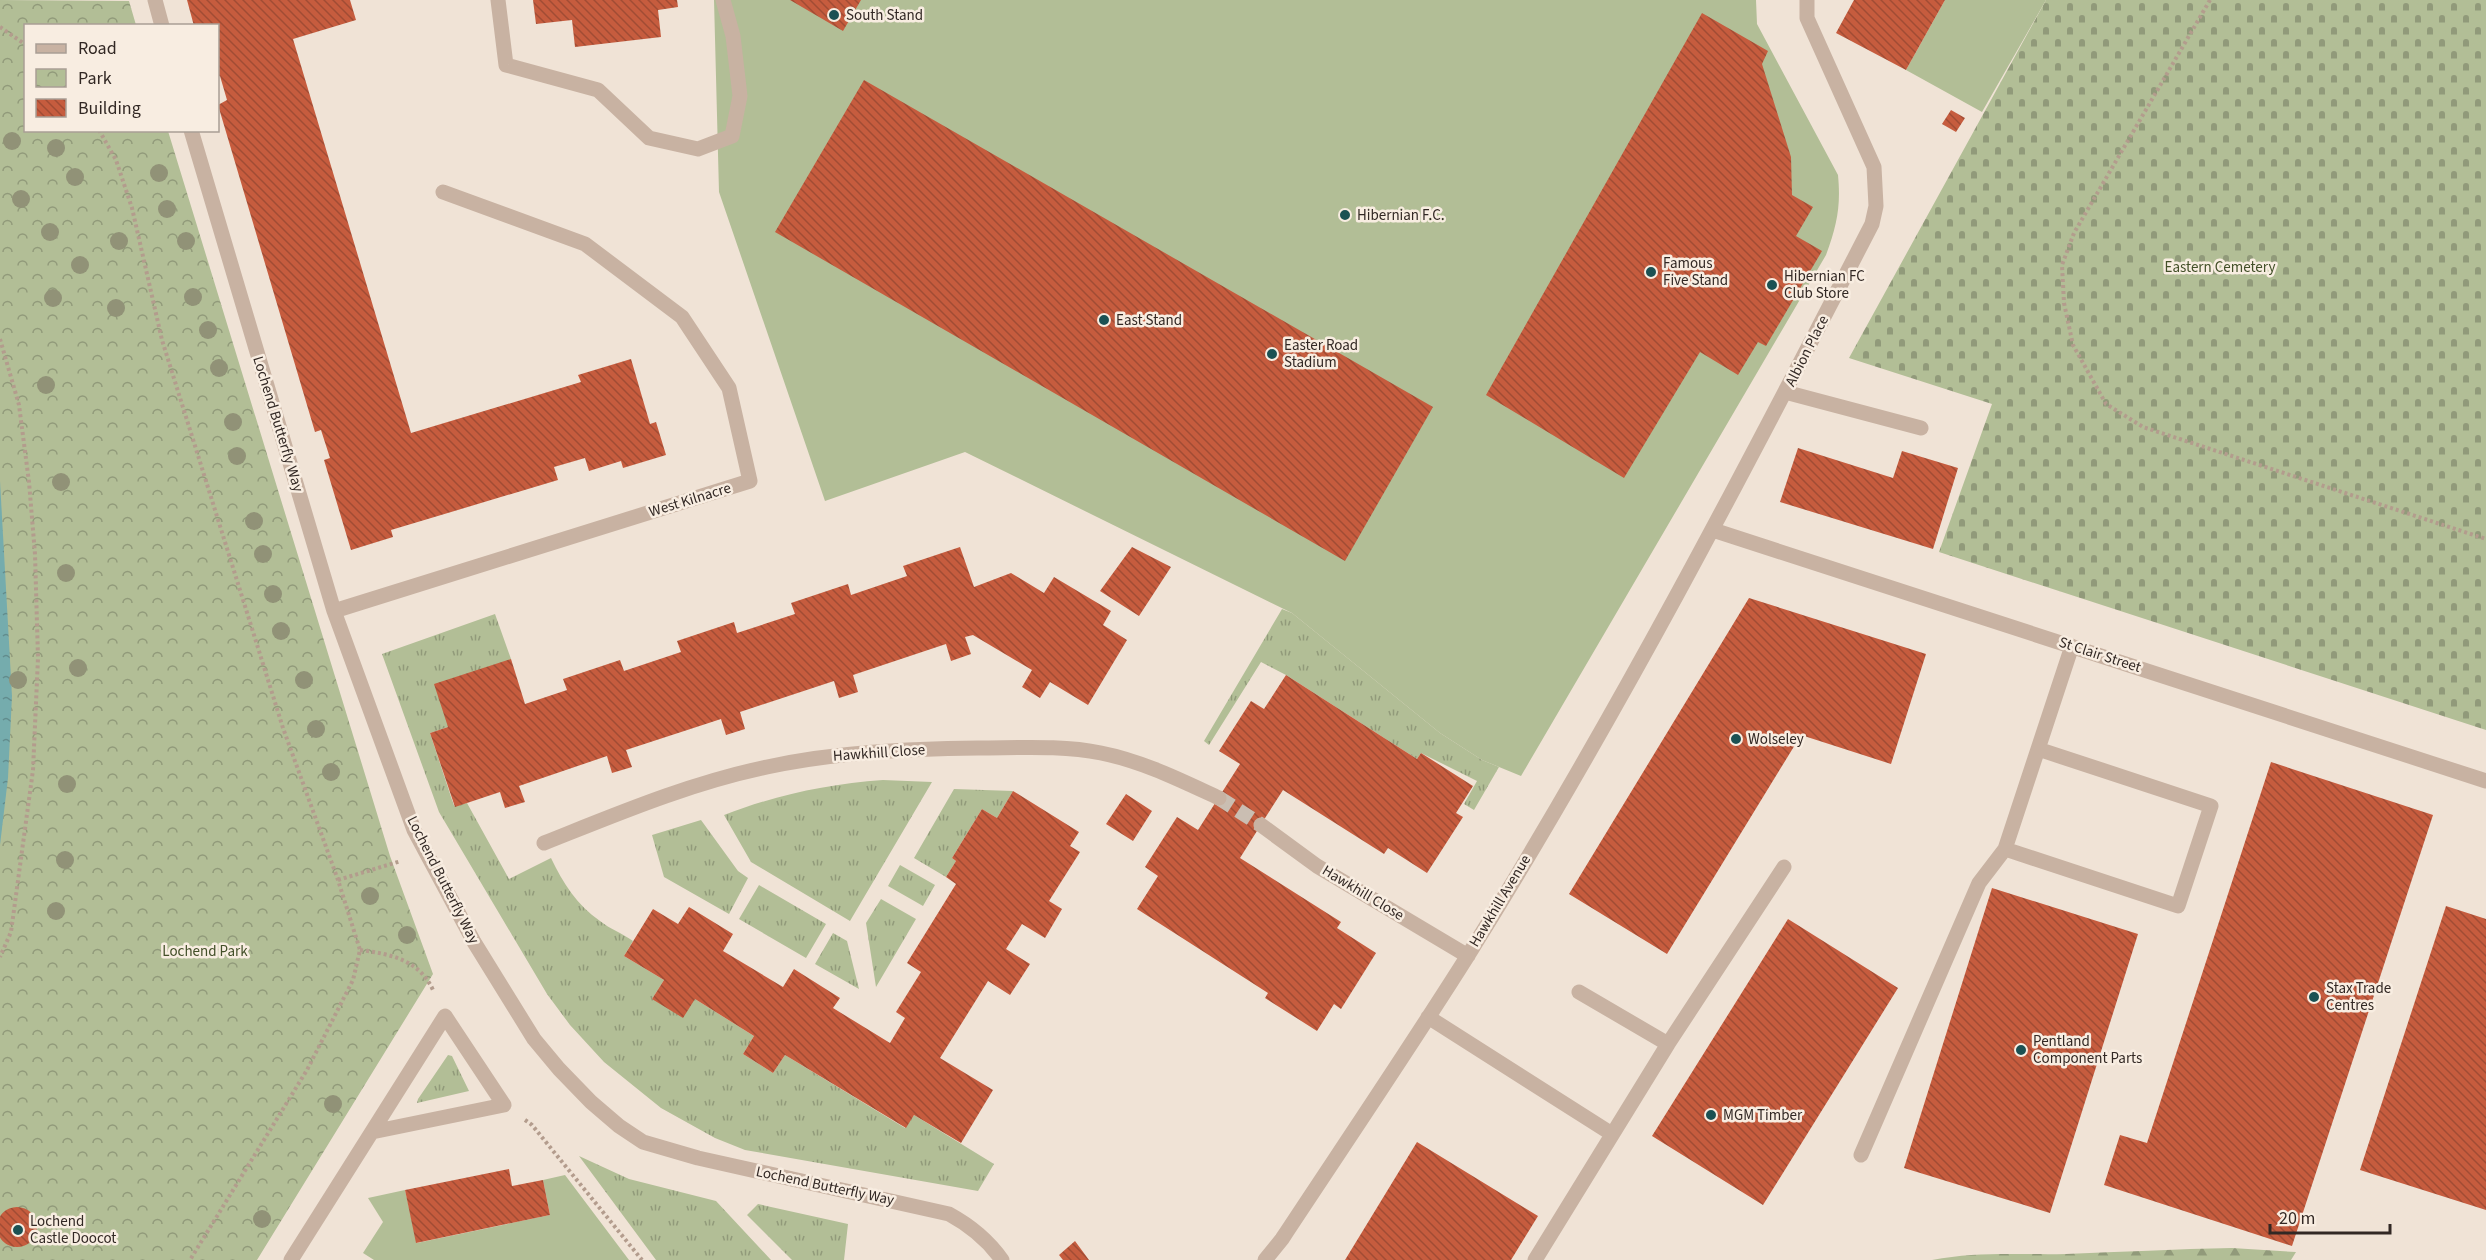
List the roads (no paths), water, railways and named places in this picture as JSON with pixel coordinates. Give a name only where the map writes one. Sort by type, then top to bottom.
[{"type":"street","points":[[155,0],[161,24]]},
{"type":"street","points":[[498,0],[506,65],[598,90],[649,138],[698,149],[732,136],[740,96],[733,36],[723,0]]},
{"type":"street","name":"Albion Place","points":[[1713,530],[1872,224],[1875,206],[1874,167],[1807,18],[1807,0]]},
{"type":"street","name":"Lochend Butterfly Way","points":[[192,132],[334,610],[414,830],[474,942],[534,1039],[559,1069],[619,1126],[643,1142],[698,1158],[949,1214],[967,1224],[987,1240],[1002,1260]]},
{"type":"street","name":"West Kilnacre","points":[[334,610],[750,481],[729,388],[682,316],[585,244],[443,192]]},
{"type":"street","points":[[1785,392],[1921,428]]},
{"type":"street","name":"St Clair Street","points":[[1713,530],[2486,782]]},
{"type":"street","name":"Hawkhill Avenue","points":[[1265,1260],[1282,1239],[1468,956],[1582,763],[1713,530]]},
{"type":"street","points":[[1861,1155],[1978,883],[2005,849],[2072,646]]},
{"type":"street","name":"Hawkhill Close","points":[[544,843],[656,799],[729,776],[799,760],[848,754],[983,748],[1069,749],[1099,752],[1129,760],[1219,798]]},
{"type":"street","points":[[2005,849],[2178,906],[2182,895],[2211,807],[2038,750]]},
{"type":"street","name":"Hawkhill Close","points":[[1262,825],[1317,866],[1468,956]]},
{"type":"street","points":[[1535,1260],[1668,1044],[1784,867]]},
{"type":"street","points":[[1579,992],[1668,1044]]},
{"type":"street","points":[[291,1260],[445,1016],[504,1105],[372,1132]]},
{"type":"street","points":[[1428,1017],[1612,1134]]},
{"type":"water","points":[[0,481],[12,696],[8,778],[0,845]]},
{"type":"tunnel","points":[[1219,798],[1261,825]]},
{"type":"place","name":"South Stand","points":[[834,15]]},
{"type":"place","name":"Hibernian F.C.","points":[[1345,215]]},
{"type":"place","name":"Famous Five Stand","points":[[1651,272]]},
{"type":"place","name":"Hibernian FC Club Store","points":[[1772,285]]},
{"type":"place","name":"East Stand","points":[[1104,320]]},
{"type":"place","name":"Easter Road Stadium","points":[[1272,354]]},
{"type":"place","name":"Wolseley","points":[[1736,739]]},
{"type":"place","name":"Stax Trade Centres","points":[[2314,997]]},
{"type":"place","name":"Pentland Component Parts","points":[[2021,1050]]},
{"type":"place","name":"MGM Timber","points":[[1711,1115]]},
{"type":"place","name":"Lochend Castle Doocot","points":[[18,1230]]},
{"type":"park label","name":"Eastern Cemetery","points":[[2220,267]]},
{"type":"park label","name":"Lochend Park","points":[[205,951]]}]
